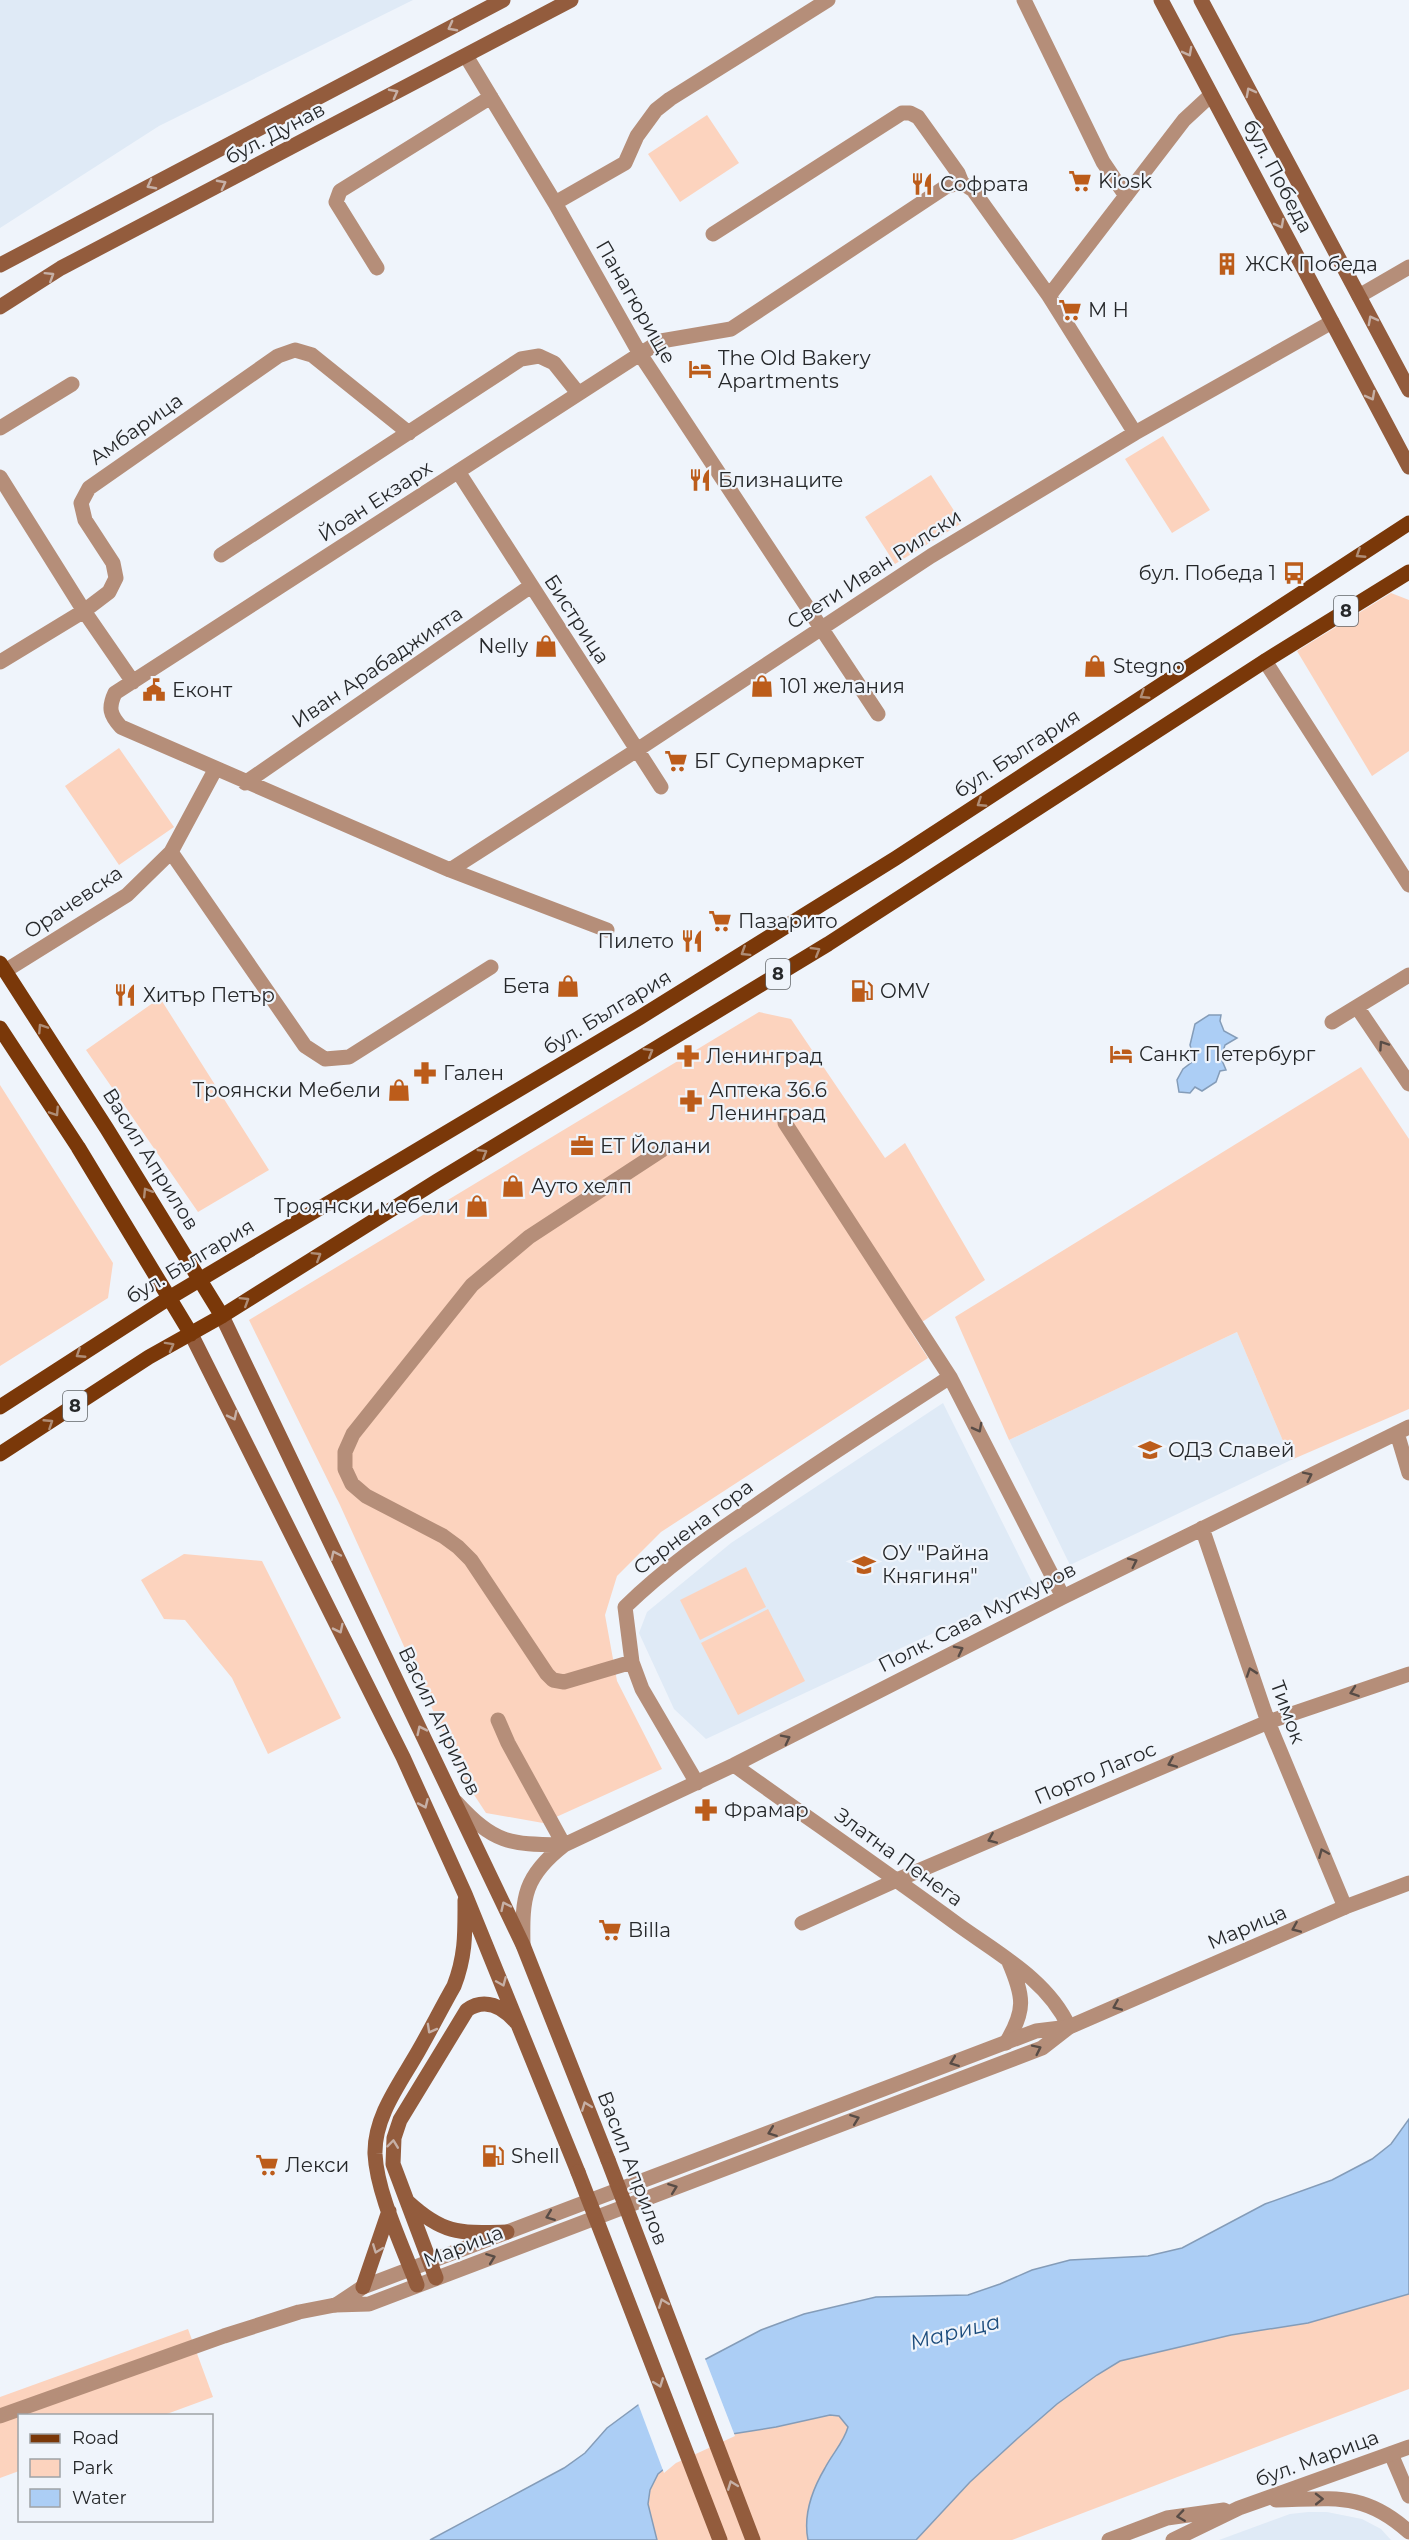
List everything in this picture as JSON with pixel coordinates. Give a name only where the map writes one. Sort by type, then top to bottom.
[{"type":"main road","name":"бул. Дунав","points":[[0,265],[503,0]]},
{"type":"main road","name":"бул. Дунав","points":[[0,307],[62,268],[571,0]]},
{"type":"main road","name":"бул. Победа","points":[[1161,0],[1409,466]]},
{"type":"main road","name":"бул. Победа","points":[[1201,0],[1409,390]]},
{"type":"main road","name":"бул. България","points":[[0,1407],[169,1298],[639,1018],[896,858],[1409,523]]},
{"type":"main road","name":"8","points":[[0,1454],[149,1357],[222,1316],[447,1175],[847,932],[1264,661],[1409,572]]},
{"type":"main road","name":"Васил Априлов","points":[[3,967],[108,1129],[222,1316],[239,1356],[456,1802],[523,1945],[753,2540]]},
{"type":"main road","points":[[0,1028],[78,1147],[191,1334],[394,1739],[465,1894],[521,2028],[720,2540]]},
{"type":"main road","points":[[417,2285],[389,2211],[375,2157],[378,2127],[392,2096],[454,1986],[461,1968],[465,1950],[465,1894]]},
{"type":"main road","points":[[436,2278],[393,2164],[394,2138],[400,2120],[462,2014],[472,2006],[492,2004],[505,2010],[521,2028]]},
{"type":"main road","points":[[406,2200],[436,2226],[465,2233],[507,2232]]},
{"type":"main road","points":[[363,2287],[389,2211]]},
{"type":"street","points":[[555,204],[626,163],[637,136],[656,110],[670,99],[828,0]]},
{"type":"street","points":[[1024,0],[1103,162],[1126,196]]},
{"type":"street","name":"Панагюрище","points":[[466,56],[555,204],[640,354],[823,627],[878,714]]},
{"type":"street","points":[[1049,296],[1184,120],[1211,94]]},
{"type":"street","points":[[376,268],[336,202],[340,191],[491,97]]},
{"type":"street","points":[[713,234],[902,113],[910,113],[918,117],[962,183],[973,190],[1049,296],[1135,433]]},
{"type":"street","name":"Йоан Екзарх","points":[[215,770],[121,728],[112,718],[110,705],[116,693],[661,341],[715,333],[731,328],[947,186],[962,183]]},
{"type":"street","points":[[1359,296],[1409,267]]},
{"type":"street","name":"Свети Иван Рилски","points":[[450,870],[637,750],[930,555],[1135,433],[1332,322]]},
{"type":"street","name":"Амбарица","points":[[0,662],[84,611],[109,592],[116,578],[113,563],[85,520],[81,503],[89,488],[279,356],[295,350],[312,355],[409,433]]},
{"type":"street","points":[[221,555],[521,359],[539,356],[554,363],[578,393]]},
{"type":"street","points":[[0,428],[72,384]]},
{"type":"street","name":"Бистрица","points":[[459,473],[661,787]]},
{"type":"street","points":[[0,477],[84,611],[133,682]]},
{"type":"street","name":"Иван Арабаджията","points":[[245,783],[531,586]]},
{"type":"street","points":[[1264,661],[1409,885]]},
{"type":"street","points":[[215,770],[450,870],[608,930]]},
{"type":"street","name":"Орачевска","points":[[3,967],[127,895],[171,852],[215,770]]},
{"type":"street","points":[[171,852],[305,1046],[325,1059],[349,1057],[491,967]]},
{"type":"street","points":[[1332,1022],[1409,975]]},
{"type":"street","points":[[1358,1007],[1409,1084]]},
{"type":"street","points":[[785,1123],[950,1377],[1063,1597]]},
{"type":"street","points":[[632,1662],[564,1682],[553,1680],[471,1560],[443,1536],[366,1496],[352,1484],[345,1469],[345,1452],[353,1434],[472,1285],[529,1237],[662,1150]]},
{"type":"street","name":"Сърнена гора","points":[[697,1783],[642,1689],[632,1662],[625,1607],[652,1580],[682,1556],[775,1491],[950,1377]]},
{"type":"street","points":[[1403,1430],[1409,1473]]},
{"type":"street","name":"Полк. Сава Муткуров","points":[[564,1845],[734,1766],[1063,1597],[1403,1430]]},
{"type":"street","name":"Тимок","points":[[1202,1528],[1268,1722],[1345,1907]]},
{"type":"street","name":"Порто Лагос","points":[[802,1923],[897,1880],[1268,1722],[1409,1674]]},
{"type":"street","points":[[498,1720],[508,1743],[564,1845]]},
{"type":"street","name":"Златна Пенега","points":[[734,1766],[1009,1962],[1050,1994],[1061,2008],[1070,2026]]},
{"type":"street","points":[[456,1802],[476,1823],[501,1840],[564,1845]]},
{"type":"street","points":[[523,1945],[522,1910],[532,1879],[550,1855],[564,1845]]},
{"type":"street","name":"Марица","points":[[0,2416],[224,2336],[299,2312],[335,2306],[369,2304],[1042,2048],[1070,2026],[1345,1907],[1409,1883]]},
{"type":"street","points":[[1006,2043],[1016,2026],[1022,2001],[1021,1991],[1009,1962]]},
{"type":"street","name":"Марица","points":[[335,2306],[363,2287],[507,2232],[1036,2031],[1070,2026]]},
{"type":"street","name":"бул. Марица","points":[[1173,2540],[1239,2508],[1409,2447]]},
{"type":"street","points":[[1391,2454],[1409,2496]]},
{"type":"street","points":[[1261,2500],[1325,2499],[1360,2502],[1393,2517],[1409,2532]]},
{"type":"street","name":"бул. Марица","points":[[1109,2540],[1167,2518],[1239,2508]]},
{"type":"shaded area","points":[[0,0],[413,0],[159,126],[0,228]]},
{"type":"shaded area","name":"ОДЗ Славей","points":[[1237,1332],[1291,1460],[1070,1565],[1009,1440]]},
{"type":"shaded area","name":"ОУ \"Райна Княгиня\"","points":[[943,1403],[1034,1586],[706,1739],[674,1709],[639,1633],[647,1612],[731,1543]]},
{"type":"shaded area","points":[[1327,2512],[1362,2519],[1381,2529],[1391,2540],[1219,2540],[1290,2514]]},
{"type":"green space","points":[[707,115],[739,163],[680,202],[648,154]]},
{"type":"green space","points":[[1163,436],[1210,510],[1172,533],[1125,459]]},
{"type":"green space","points":[[931,475],[962,523],[895,564],[865,517]]},
{"type":"green space","points":[[1391,593],[1409,600],[1409,751],[1372,776],[1297,651]]},
{"type":"green space","points":[[119,748],[174,827],[119,865],[65,786]]},
{"type":"green space","points":[[160,998],[269,1170],[198,1212],[86,1050]]},
{"type":"green space","points":[[759,1012],[791,1019],[885,1158],[905,1143],[985,1280],[910,1330],[928,1358],[661,1532],[617,1576],[605,1615],[617,1681],[662,1769],[543,1823],[486,1813],[465,1781],[340,1505],[249,1320]]},
{"type":"green space","points":[[1361,1067],[1409,1139],[1409,1409],[1291,1460],[1237,1332],[1009,1440],[955,1317]]},
{"type":"green space","points":[[0,1085],[113,1263],[108,1298],[0,1366]]},
{"type":"green space","points":[[184,1554],[262,1561],[341,1718],[268,1754],[232,1678],[185,1620],[164,1619],[141,1580]]},
{"type":"green space","points":[[746,1567],[766,1607],[700,1640],[680,1600]]},
{"type":"green space","points":[[768,1609],[805,1681],[738,1715],[701,1643]]},
{"type":"green space","points":[[1409,2294],[1409,2389],[1012,2540],[916,2540],[970,2482],[1018,2438],[1057,2404],[1120,2361],[1231,2335],[1308,2323]]},
{"type":"green space","points":[[188,2329],[213,2397],[167,2414],[18,2414],[18,2471],[0,2478],[0,2397]]},
{"type":"green space","points":[[830,2415],[839,2416],[849,2427],[820,2476],[813,2494],[807,2521],[808,2540],[657,2540],[648,2504],[650,2490],[658,2474],[675,2460],[732,2434]]},
{"type":"water","points":[[1209,1015],[1221,1015],[1220,1021],[1224,1031],[1237,1038],[1225,1045],[1221,1058],[1226,1070],[1220,1071],[1216,1082],[1202,1091],[1195,1087],[1190,1093],[1179,1092],[1177,1080],[1183,1069],[1192,1062],[1193,1055],[1190,1045],[1195,1024]]},
{"type":"water","points":[[1409,2119],[1409,2294],[1308,2323],[1231,2335],[1120,2361],[1057,2404],[1018,2438],[970,2482],[916,2540],[808,2540],[807,2521],[813,2494],[820,2476],[844,2438],[848,2427],[839,2416],[830,2415],[732,2434],[675,2460],[658,2474],[650,2490],[648,2504],[657,2540],[430,2540],[564,2468],[585,2453],[607,2428],[687,2369],[761,2330],[804,2314],[876,2297],[968,2295],[1032,2270],[1070,2260],[1148,2256],[1182,2248],[1265,2204],[1332,2180],[1372,2159],[1391,2144]]},
{"type":"pier","points":[[704,2356],[735,2436],[676,2463],[664,2473],[637,2401],[685,2366]]},
{"type":"place","name":"Kiosk","points":[[1080,181]]},
{"type":"place","name":"Софрата","points":[[922,184]]},
{"type":"place","name":"ЖСК Победа","points":[[1227,264]]},
{"type":"place","name":"М Н","points":[[1070,310]]},
{"type":"place","name":"The Old Bakery Apartments","points":[[700,369]]},
{"type":"place","name":"Близнаците","points":[[700,480]]},
{"type":"place","name":"бул. Победа 1","points":[[1294,573]]},
{"type":"place","name":"Nelly","points":[[546,646]]},
{"type":"place","name":"Stegno","points":[[1095,666]]},
{"type":"place","name":"101 желания","points":[[762,686]]},
{"type":"place","name":"Еконт","points":[[154,690]]},
{"type":"place","name":"БГ Супермаркет","points":[[676,761]]},
{"type":"place","name":"Пазарито","points":[[720,921]]},
{"type":"place","name":"Пилето","points":[[692,941]]},
{"type":"place","name":"Бета","points":[[568,986]]},
{"type":"place","name":"OMV","points":[[862,991]]},
{"type":"place","name":"Хитър Петър","points":[[125,995]]},
{"type":"place","name":"Санкт Петербург","points":[[1121,1054]]},
{"type":"place","name":"Ленинград","points":[[688,1056]]},
{"type":"place","name":"Гален","points":[[425,1073]]},
{"type":"place","name":"Троянски Мебели","points":[[399,1090]]},
{"type":"place","name":"Аптека 36.6 Ленинград","points":[[691,1101]]},
{"type":"place","name":"ЕТ Йолани","points":[[582,1146]]},
{"type":"place","name":"Ауто хелп","points":[[513,1186]]},
{"type":"place","name":"Троянски мебели","points":[[477,1206]]},
{"type":"place","name":"ОДЗ Славей","points":[[1150,1450]]},
{"type":"place","name":"ОУ \"Райна Княгиня\"","points":[[864,1565]]},
{"type":"place","name":"Фрамар","points":[[706,1810]]},
{"type":"place","name":"Billa","points":[[610,1930]]},
{"type":"place","name":"Shell","points":[[493,2156]]},
{"type":"place","name":"Лекси","points":[[267,2165]]}]
